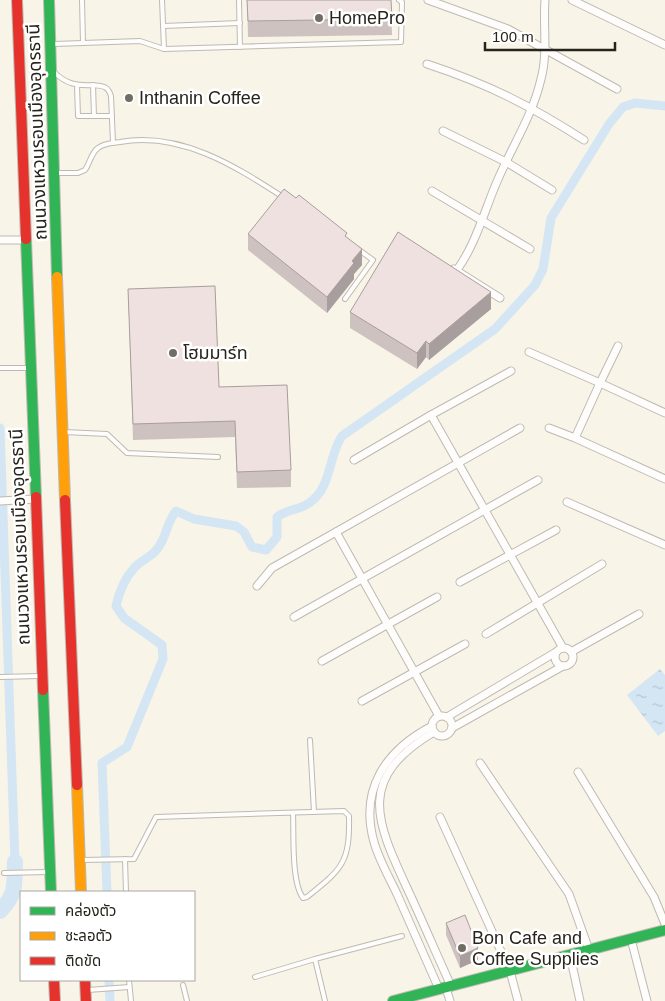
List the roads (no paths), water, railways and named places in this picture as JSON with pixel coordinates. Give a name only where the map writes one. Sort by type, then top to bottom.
[{"type":"main road","name":"ถนนวงแหวนรอบเมืองอุดรธานี","points":[[18,0],[50,891]]},
{"type":"main road","name":"ถนนวงแหวนรอบเมืองอุดรธานี","points":[[49,0],[81,891]]},
{"type":"main road","points":[[393,1001],[665,930]]},
{"type":"main road","points":[[54,981],[55,1001]]},
{"type":"street","points":[[428,0],[508,29],[617,89]]},
{"type":"street","points":[[457,270],[466,257],[506,162],[532,107],[542,79],[546,51],[545,0]]},
{"type":"street","points":[[572,0],[665,45]]},
{"type":"street","points":[[427,64],[476,80],[532,107],[584,140]]},
{"type":"street","points":[[442,131],[506,162],[552,190]]},
{"type":"street","points":[[432,191],[530,249]]},
{"type":"street","points":[[3,240],[26,240]]},
{"type":"street","points":[[450,266],[500,298]]},
{"type":"street","points":[[575,438],[618,346]]},
{"type":"street","points":[[529,352],[665,413]]},
{"type":"street","points":[[354,460],[510,371]]},
{"type":"street","points":[[431,415],[537,603],[559,650],[557,662],[563,666]]},
{"type":"street","points":[[257,586],[272,568],[520,428]]},
{"type":"street","points":[[550,428],[665,479]]},
{"type":"street","points":[[294,617],[538,480]]},
{"type":"street","points":[[0,501],[35,499]]},
{"type":"street","points":[[567,502],[665,545]]},
{"type":"street","points":[[460,582],[556,530]]},
{"type":"street","points":[[336,532],[439,716]]},
{"type":"street","points":[[486,634],[602,564]]},
{"type":"street","points":[[322,661],[437,596]]},
{"type":"street","points":[[447,717],[559,650],[572,652],[639,614]]},
{"type":"street","points":[[362,701],[466,644]]},
{"type":"street","points":[[452,728],[452,722],[447,717],[439,716],[433,721],[433,729],[440,736],[445,736],[452,728],[572,661],[572,652]]},
{"type":"street","points":[[501,684],[507,696]]},
{"type":"street","points":[[433,729],[410,747],[393,765],[379,798],[378,810],[388,849],[427,933],[450,1001]]},
{"type":"street","points":[[433,729],[407,740],[390,758],[374,785],[369,814],[375,844],[416,937],[445,987]]},
{"type":"street","points":[[480,762],[569,894],[589,950]]},
{"type":"street","points":[[578,772],[654,897],[665,924]]},
{"type":"street","points":[[440,817],[510,971],[518,1001]]},
{"type":"street","points":[[416,937],[427,933]]},
{"type":"street","points":[[631,939],[647,1001]]},
{"type":"street","points":[[570,955],[580,1001]]},
{"type":"lane","points":[[82,0],[83,43]]},
{"type":"lane","points":[[162,0],[164,49]]},
{"type":"lane","points":[[239,0],[240,47]]},
{"type":"lane","points":[[50,44],[140,41],[164,49],[401,42],[402,2],[399,0]]},
{"type":"lane","points":[[163,26],[240,23]]},
{"type":"lane","points":[[51,69],[60,78],[76,86],[93,85],[104,86],[109,89],[113,143]]},
{"type":"lane","points":[[93,85],[94,116]]},
{"type":"lane","points":[[76,86],[78,116],[112,116]]},
{"type":"lane","points":[[54,173],[78,173],[85,170],[96,149],[113,143],[152,140],[171,142],[199,150],[230,165],[290,201]]},
{"type":"lane","points":[[346,299],[373,260],[358,249]]},
{"type":"lane","points":[[0,368],[30,368]]},
{"type":"lane","points":[[63,432],[107,434],[122,450],[134,454],[218,457]]},
{"type":"lane","points":[[0,677],[42,676]]},
{"type":"lane","points":[[310,740],[314,812]]},
{"type":"lane","points":[[80,860],[134,859],[156,817],[293,812],[344,811],[349,816],[347,857],[337,874],[303,898],[299,893],[297,880],[293,812]]},
{"type":"lane","points":[[125,860],[126,891]]},
{"type":"lane","points":[[4,873],[50,872]]},
{"type":"lane","points":[[255,977],[402,936]]},
{"type":"lane","points":[[315,959],[325,1001]]},
{"type":"lane","points":[[129,981],[131,1001]]},
{"type":"lane","points":[[184,984],[187,1001]]},
{"type":"lane","points":[[88,990],[130,987]]},
{"type":"water","points":[[660,669],[665,675],[665,731],[658,736],[627,695]]},
{"type":"waterway","points":[[107,891],[102,763],[127,747],[163,659],[162,645],[124,618],[116,606],[128,576],[138,564],[158,548],[176,511],[194,519],[236,526],[244,532],[252,547],[266,550],[277,537],[277,517],[309,503],[322,489],[342,436],[495,329],[535,285],[543,269],[551,218],[609,124],[623,107],[635,103],[665,106]]},
{"type":"waterway","points":[[0,428],[15,862]]},
{"type":"waterway","points":[[0,911],[12,894],[15,862]]},
{"type":"waterway","points":[[109,981],[110,1001]]},
{"type":"place","name":"HomePro","points":[[319,18]]},
{"type":"place","name":"Inthanin Coffee","points":[[129,98]]},
{"type":"place","name":"โฮมมาร์ท","points":[[173,353]]},
{"type":"place","name":"Bon Cafe and Coffee Supplies","points":[[462,948]]}]
